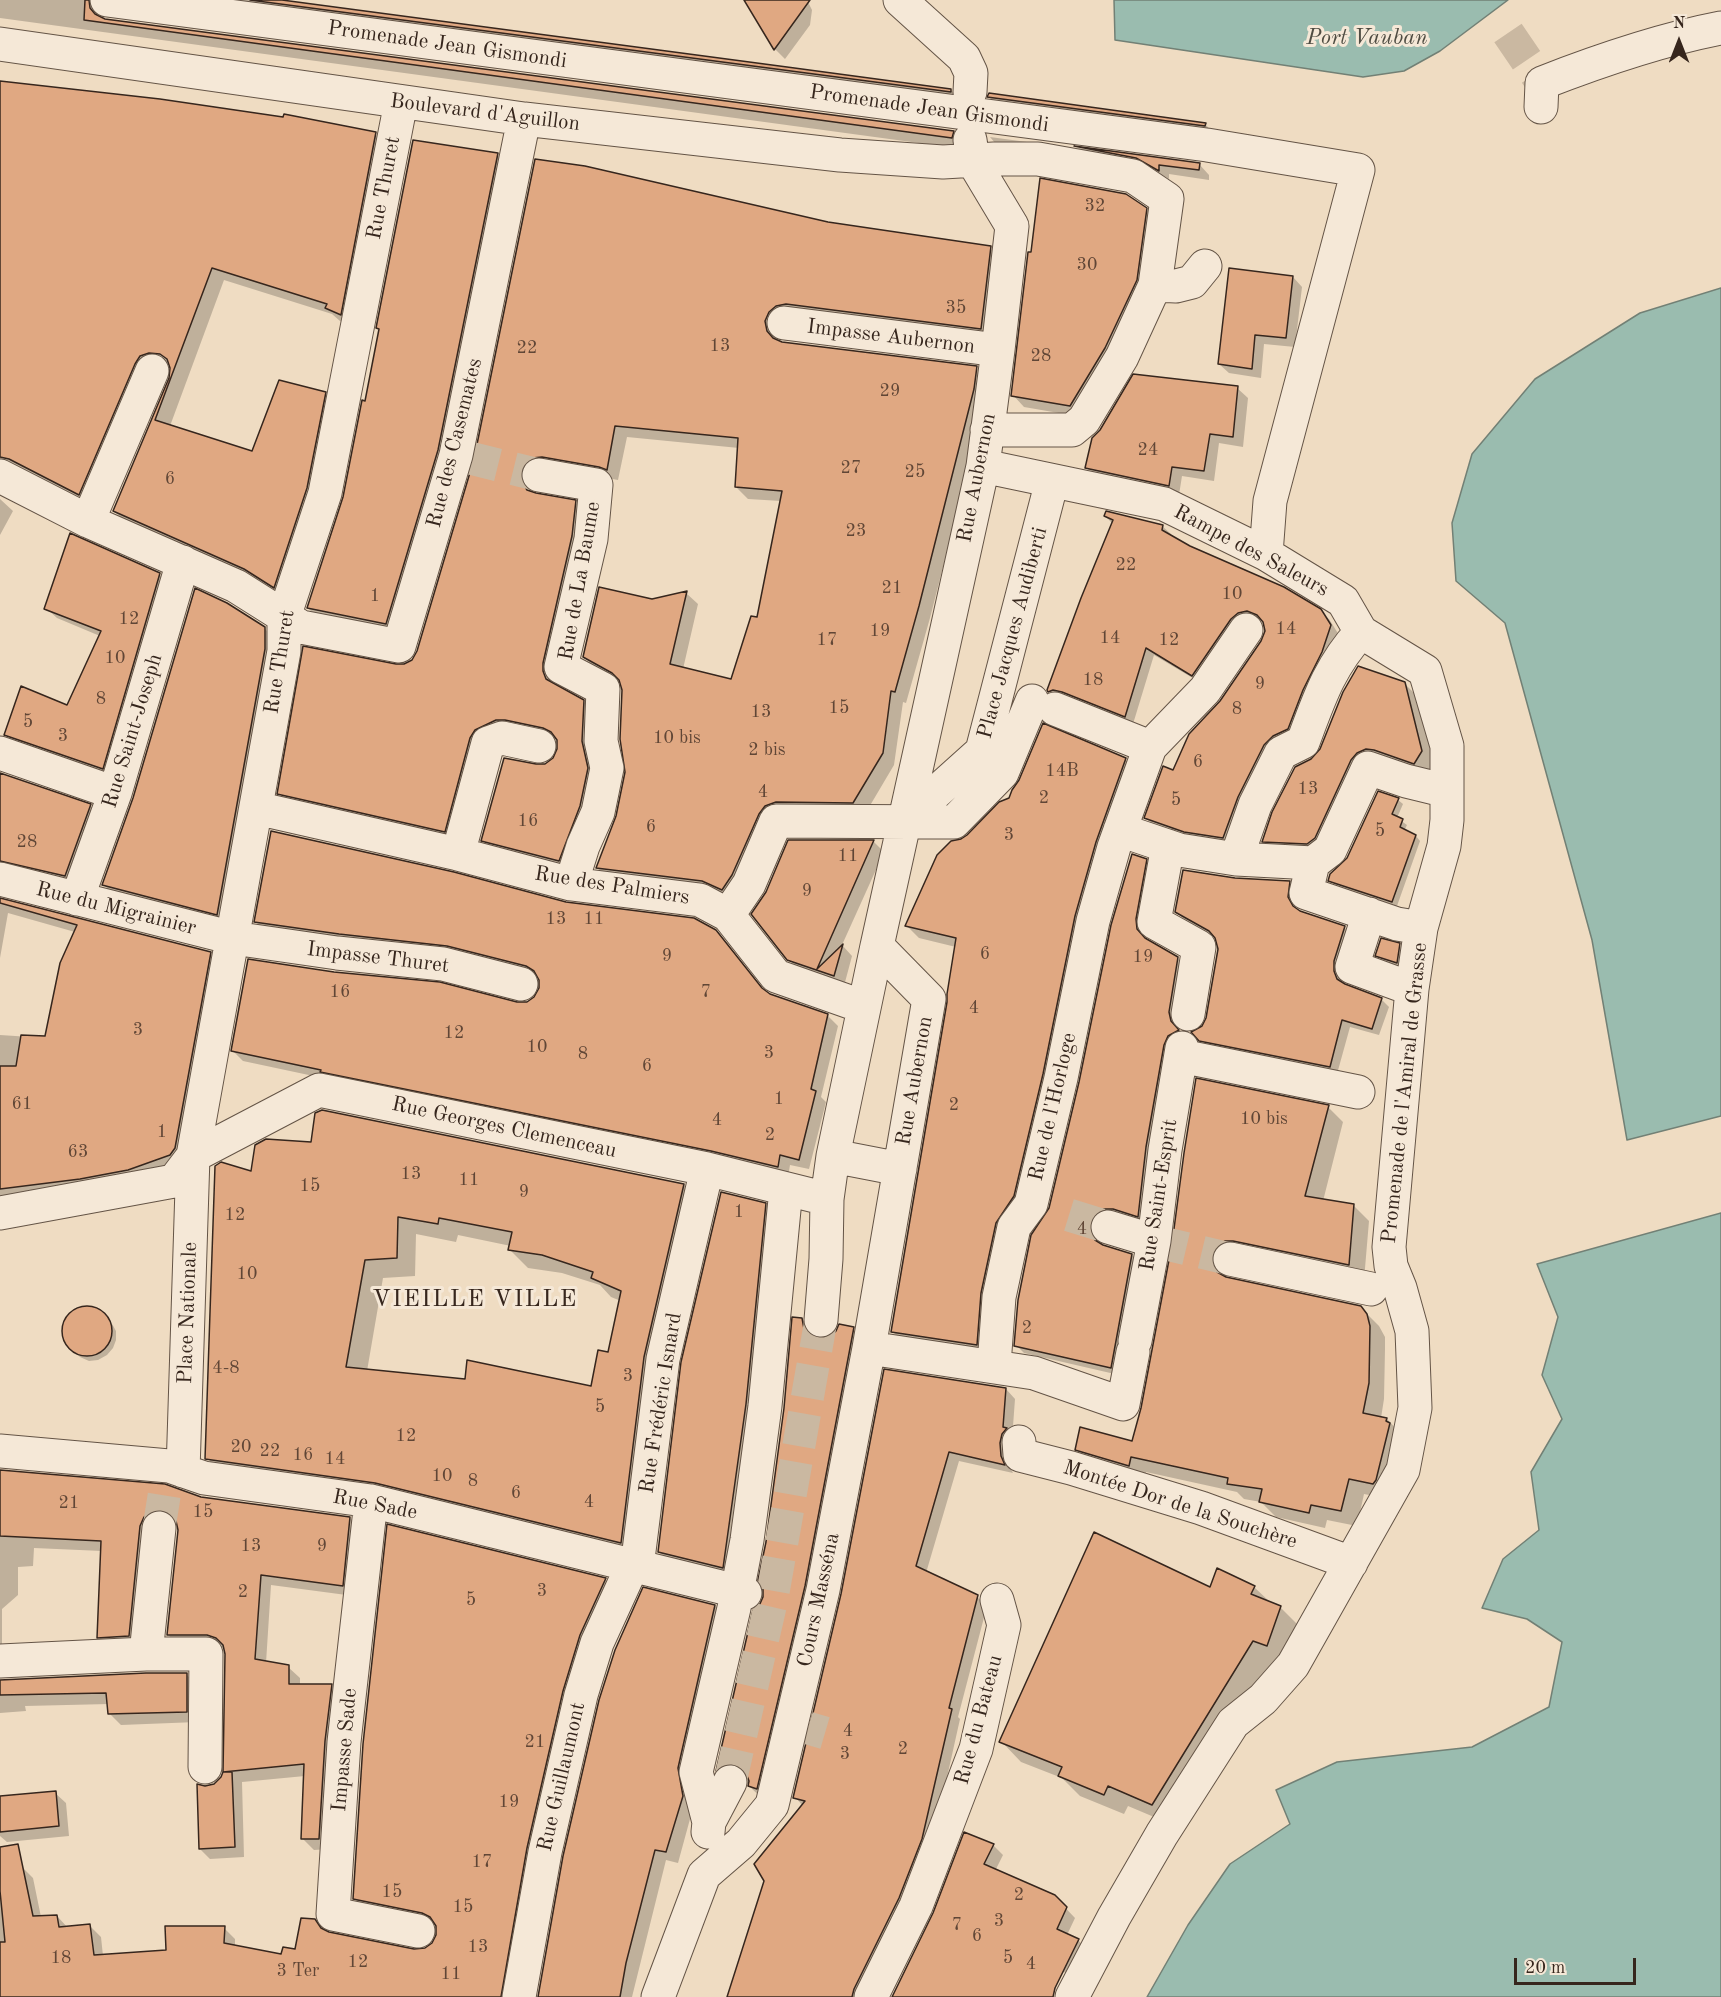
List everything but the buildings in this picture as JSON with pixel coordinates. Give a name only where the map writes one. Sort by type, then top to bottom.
[{"type":"street","name":"Promenade Jean Gismondi","points":[[107,0],[1207,145],[1358,170],[1270,501],[1266,554]]},
{"type":"street","points":[[900,0],[964,58],[971,73],[970,92]]},
{"type":"street","points":[[1541,107],[1542,83],[1607,58],[1678,37],[1721,28]]},
{"type":"street","name":"Boulevard d'Aguillon","points":[[0,44],[524,119],[840,155],[943,162],[971,151],[994,159],[1043,159],[1133,176],[1167,199],[1155,285]]},
{"type":"street","name":"Rue Thuret","points":[[193,1156],[284,651],[284,617],[325,493],[402,102]]},
{"type":"street","name":"Rue des Casemates","points":[[284,617],[301,627],[399,646],[461,456],[524,119]]},
{"type":"street","name":"Rue Aubernon","points":[[821,1320],[826,1260],[827,1198],[833,1156],[903,822],[982,466],[998,350],[1012,226],[971,151]]},
{"type":"street","points":[[987,430],[1072,430],[1083,420],[1122,357],[1155,285],[1176,286],[1192,282],[1205,266]]},
{"type":"street","name":"Impasse Aubernon","points":[[784,323],[998,350]]},
{"type":"street","points":[[88,521],[152,371]]},
{"type":"street","name":"Rampe des Saleurs","points":[[982,466],[1164,504],[1266,554],[1342,601],[1361,632]]},
{"type":"street","name":"Rue de La Baume","points":[[539,475],[596,484],[591,539],[561,668],[603,689],[601,741],[607,768],[598,812],[583,846],[571,884]]},
{"type":"street","points":[[0,476],[88,521],[236,586],[284,617]]},
{"type":"street","name":"Place Jacques Audiberti","points":[[903,822],[982,752],[1052,481]]},
{"type":"street","name":"Rue Saint-Joseph","points":[[77,899],[115,794],[183,562]]},
{"type":"street","points":[[728,915],[749,884],[776,821],[954,822],[1002,773],[1044,705],[1150,747],[1205,690],[1246,630]]},
{"type":"street","points":[[1236,859],[1255,805],[1281,753],[1303,742],[1327,680],[1344,651],[1361,632]]},
{"type":"street","name":"Promenade de l'Amiral de Grasse","points":[[1072,1997],[1109,1925],[1162,1834],[1233,1724],[1263,1699],[1293,1665],[1403,1470],[1415,1408],[1412,1331],[1400,1288],[1391,1266],[1389,1247],[1412,989],[1421,928],[1444,846],[1447,746],[1425,671],[1361,632]]},
{"type":"street","points":[[458,854],[488,743],[502,738],[539,746]]},
{"type":"street","name":"Rue de l'Horloge","points":[[994,1365],[999,1297],[1014,1227],[1031,1204],[1061,1078],[1093,921],[1117,838],[1150,747]]},
{"type":"street","points":[[0,753],[115,794]]},
{"type":"street","points":[[1117,838],[1236,859],[1313,862],[1330,850],[1368,768],[1447,791]]},
{"type":"street","name":"Rue des Palmiers","points":[[256,808],[458,854],[571,884],[700,900],[728,915],[776,976],[864,1008]]},
{"type":"street","points":[[1173,848],[1154,922],[1199,947],[1188,1014]]},
{"type":"street","points":[[1313,862],[1306,893],[1397,924],[1421,928]]},
{"type":"street","name":"Rue du Migrainier","points":[[0,879],[233,938]]},
{"type":"street","points":[[1369,914],[1352,967],[1412,989]]},
{"type":"street","name":"Impasse Thuret","points":[[233,938],[337,953],[443,964],[521,984]]},
{"type":"street","name":"Rue Aubernon","points":[[833,1156],[900,1169],[929,999],[877,946]]},
{"type":"street","name":"Rue Saint-Esprit","points":[[994,1365],[1034,1373],[1123,1404],[1154,1241],[1165,1150],[1182,1052],[1358,1092]]},
{"type":"street","name":"Rue Georges Clemenceau","points":[[193,1156],[319,1090],[707,1169],[827,1198]]},
{"type":"street","points":[[0,1213],[174,1181],[193,1156]]},
{"type":"street","name":"Place Nationale","points":[[173,1474],[193,1156]]},
{"type":"street","name":"Rue Frédéric Isnard","points":[[633,1566],[639,1551],[663,1359],[707,1169]]},
{"type":"street","name":"Cours Masséna","points":[[664,1995],[704,1875],[741,1843],[772,1805],[822,1590],[869,1348],[900,1169]]},
{"type":"street","points":[[704,1875],[709,1822],[696,1772],[741,1592],[765,1407],[786,1189]]},
{"type":"street","points":[[1108,1227],[1154,1241]]},
{"type":"street","points":[[1230,1259],[1371,1289]]},
{"type":"street","points":[[869,1348],[994,1365]]},
{"type":"street","name":"Montée Dor de la Souchère","points":[[1018,1442],[1020,1455],[1071,1468],[1201,1508],[1351,1563]]},
{"type":"street","name":"Rue Sade","points":[[0,1451],[371,1501],[741,1592]]},
{"type":"street","name":"Impasse Sade","points":[[371,1501],[344,1742],[333,1914],[418,1931]]},
{"type":"street","points":[[146,1654],[159,1528]]},
{"type":"street","name":"Rue Guillaumont","points":[[519,1997],[545,1851],[581,1695],[597,1643],[633,1566]]},
{"type":"street","name":"Rue du Bateau","points":[[871,1997],[921,1906],[976,1749],[1004,1625],[997,1600]]},
{"type":"street","points":[[0,1661],[146,1654],[206,1654],[204,1767]]},
{"type":"street","points":[[709,1822],[730,1782]]},
{"type":"water","name":"Port Vauban","points":[[1114,0],[1508,0],[1440,51],[1404,71],[1363,77],[1115,40]]},
{"type":"water","points":[[1721,288],[1721,1116],[1627,1140],[1592,940],[1505,623],[1456,581],[1452,523],[1472,454],[1535,379],[1640,313]]},
{"type":"water","points":[[1721,1213],[1721,1997],[1147,1997],[1188,1925],[1230,1864],[1290,1824],[1276,1790],[1337,1762],[1472,1747],[1549,1707],[1562,1642],[1527,1619],[1482,1608],[1503,1559],[1539,1530],[1531,1472],[1562,1419],[1542,1375],[1558,1317],[1537,1264]]},
{"type":"tunnel","points":[[1508,33],[1542,83]]},
{"type":"tunnel","points":[[466,457],[539,475]]},
{"type":"tunnel","points":[[1069,1215],[1108,1227]]},
{"type":"tunnel","points":[[1154,1241],[1230,1259]]},
{"type":"tunnel","points":[[730,1782],[772,1598],[821,1320]]},
{"type":"tunnel","points":[[159,1528],[166,1484]]},
{"type":"tunnel","points":[[808,1728],[825,1733]]},
{"type":"district","name":"VIEILLE VILLE","points":[[475,1300]]}]
